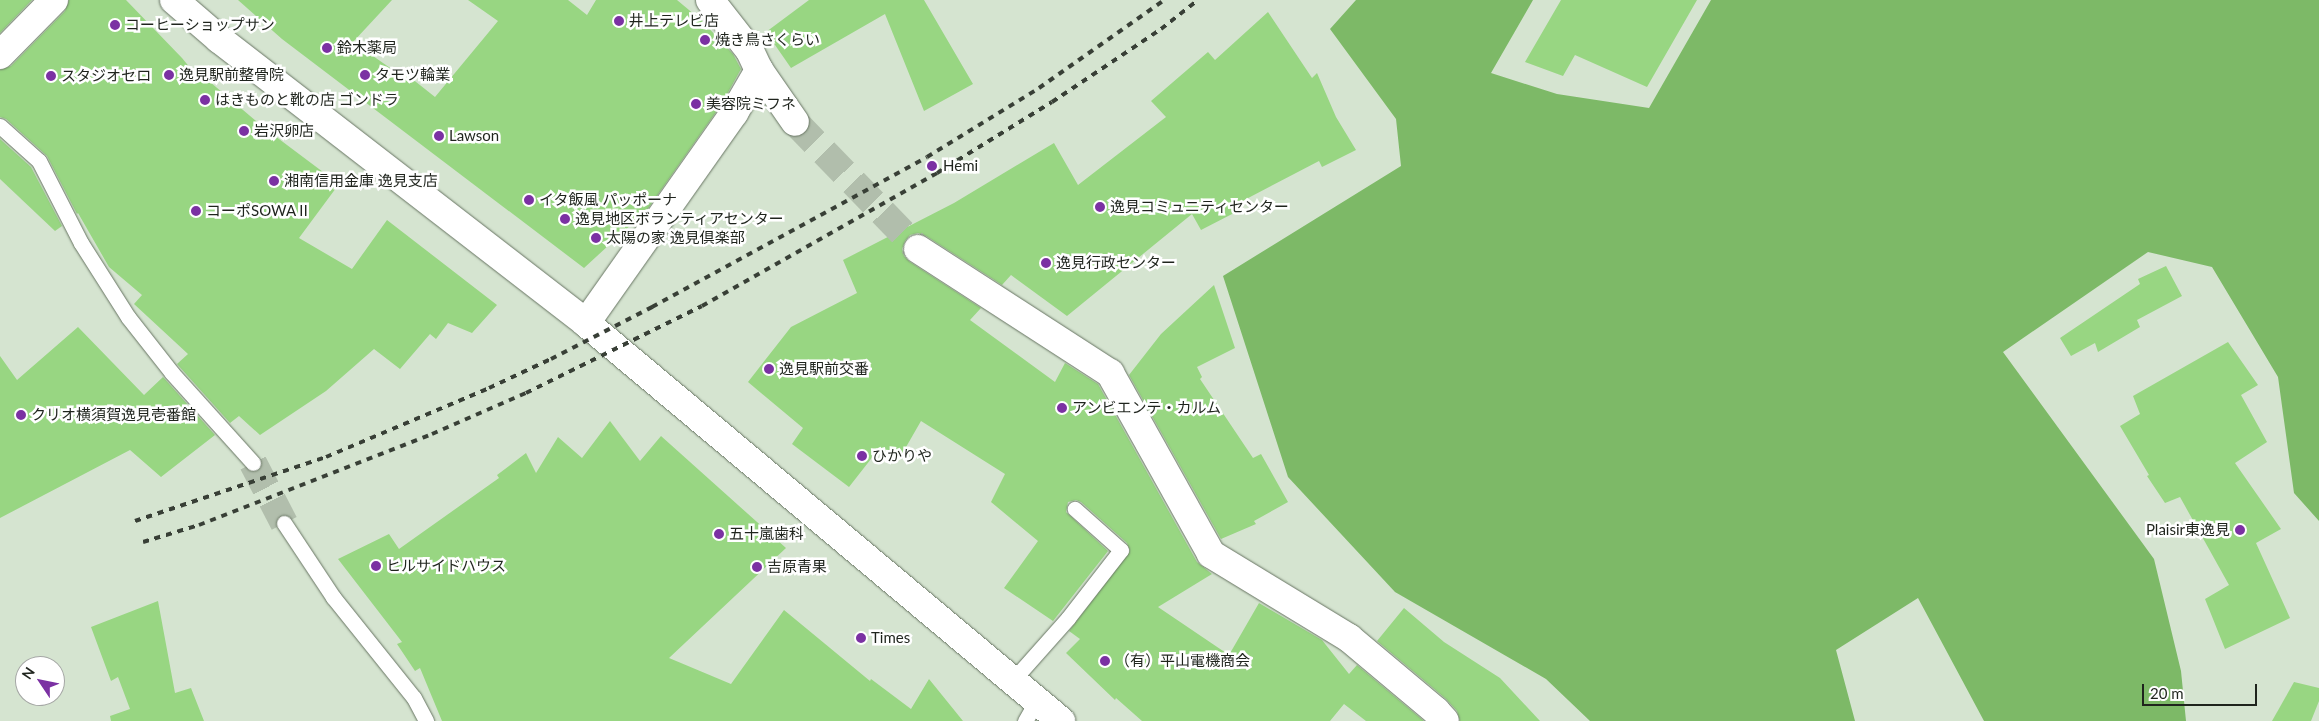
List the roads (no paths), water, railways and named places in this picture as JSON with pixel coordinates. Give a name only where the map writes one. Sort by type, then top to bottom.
[{"type":"street","points":[[0,55],[54,0]]},
{"type":"street","points":[[174,0],[219,40],[586,322],[1013,680],[1031,711],[1061,721]]},
{"type":"street","points":[[710,0],[750,51],[759,70],[795,122]]},
{"type":"street","points":[[586,322],[734,113],[759,70]]},
{"type":"street","points":[[918,249],[1110,373],[1211,554],[1350,638],[1436,711],[1445,721]]},
{"type":"lane","points":[[0,126],[39,160],[81,243],[128,317],[172,374],[252,463]]},
{"type":"lane","points":[[1013,680],[1068,618],[1120,550],[1074,509]]},
{"type":"lane","points":[[284,523],[334,597],[414,698],[426,721]]},
{"type":"tunnel","points":[[795,122],[918,249]]},
{"type":"tunnel","points":[[253,463],[284,523]]},
{"type":"railway","points":[[135,521],[326,457],[489,388],[551,359],[652,307],[927,157],[1039,88],[1164,0]]},
{"type":"railway","points":[[143,542],[199,525],[432,434],[526,393],[702,306],[937,173],[1052,102],[1161,29],[1198,0]]},
{"type":"place","name":"井上テレビ店","points":[[619,21]]},
{"type":"place","name":"コーヒーショップサン","points":[[115,25]]},
{"type":"place","name":"焼き鳥さくらい","points":[[705,40]]},
{"type":"place","name":"鈴木薬局","points":[[327,48]]},
{"type":"place","name":"逸見駅前整骨院","points":[[169,75]]},
{"type":"place","name":"タモツ輪業","points":[[365,75]]},
{"type":"place","name":"スタジオセロ","points":[[51,76]]},
{"type":"place","name":"はきものと靴の店 ゴンドラ","points":[[205,100]]},
{"type":"place","name":"美容院ミフネ","points":[[696,104]]},
{"type":"place","name":"岩沢卵店","points":[[244,131]]},
{"type":"place","name":"Lawson","points":[[439,136]]},
{"type":"place","name":"Hemi","points":[[932,166]]},
{"type":"place","name":"湘南信用金庫 逸見支店","points":[[274,181]]},
{"type":"place","name":"イタ飯風 パッポーナ","points":[[529,200]]},
{"type":"place","name":"逸見コミュニティセンター","points":[[1100,207]]},
{"type":"place","name":"コーポSOWAⅡ","points":[[196,211]]},
{"type":"place","name":"逸見地区ボランティアセンター","points":[[565,219]]},
{"type":"place","name":"太陽の家 逸見倶楽部","points":[[596,238]]},
{"type":"place","name":"逸見行政センター","points":[[1046,263]]},
{"type":"place","name":"逸見駅前交番","points":[[769,369]]},
{"type":"place","name":"アンビエンテ・カルム","points":[[1062,408]]},
{"type":"place","name":"クリオ横須賀逸見壱番館","points":[[21,415]]},
{"type":"place","name":"ひかりや","points":[[862,456]]},
{"type":"place","name":"Plaisir東逸見","points":[[2240,530]]},
{"type":"place","name":"五十嵐歯科","points":[[719,534]]},
{"type":"place","name":"ヒルサイドハウス","points":[[376,566]]},
{"type":"place","name":"吉原青果","points":[[757,567]]},
{"type":"place","name":"Times","points":[[861,638]]},
{"type":"place","name":"（有）平山電機商会","points":[[1105,661]]}]
